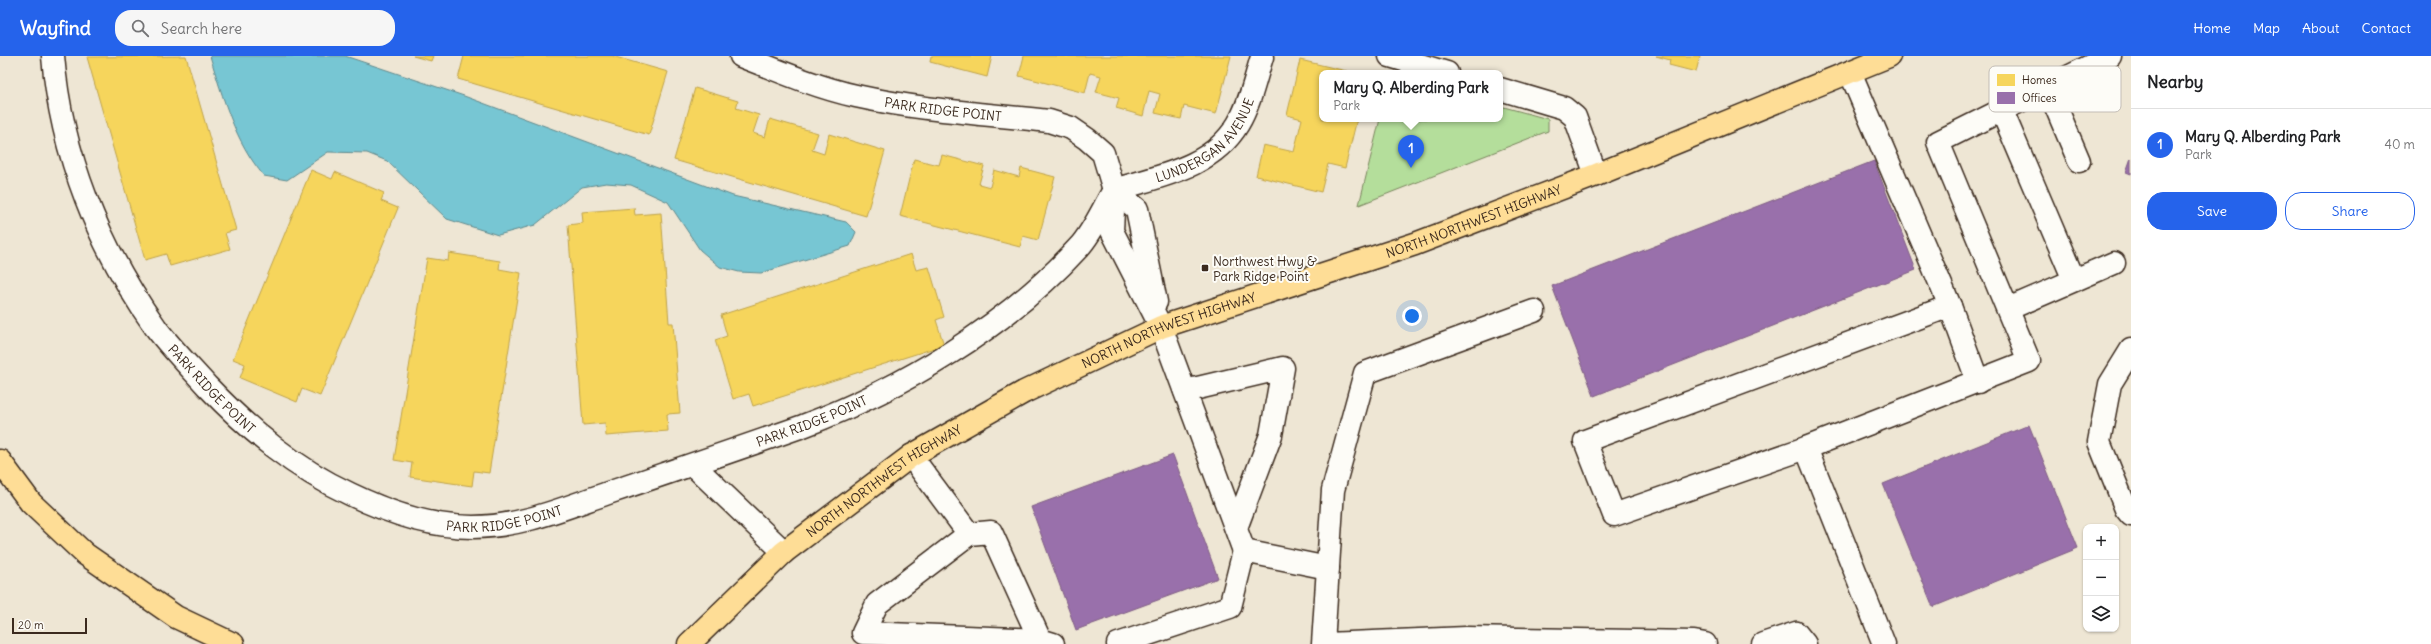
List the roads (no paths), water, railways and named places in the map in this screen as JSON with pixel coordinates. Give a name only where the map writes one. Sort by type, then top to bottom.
[{"type":"main road","name":"NORTH NORTHWEST HIGHWAY","points":[[689,644],[784,552],[911,456],[1024,392],[1161,327],[1415,244],[1596,175],[1889,56]]},
{"type":"main road","points":[[0,461],[31,503],[85,554],[176,617],[233,644]]},
{"type":"street","name":"PARK RIDGE POINT","points":[[53,56],[56,91],[68,148],[86,199],[108,248],[129,286],[157,329],[192,370],[250,429],[290,461],[326,483],[375,506],[446,526],[473,527],[528,520],[693,465],[844,410],[882,392],[969,340],[1042,284],[1080,246],[1114,190]]},
{"type":"street","name":"PARK RIDGE POINT","points":[[741,56],[819,86],[855,96],[891,103],[1049,121],[1071,128],[1103,153],[1114,190],[1112,231],[1161,327]]},
{"type":"street","points":[[1390,56],[1437,70]]},
{"type":"street","points":[[2091,66],[2110,56]]},
{"type":"street","name":"LUNDERGAN AVENUE","points":[[1114,190],[1194,165],[1222,145],[1238,123],[1246,107],[1262,57]]},
{"type":"street","points":[[1850,72],[1950,306],[1978,382]]},
{"type":"street","points":[[1503,90],[1564,108],[1574,117],[1596,175]]},
{"type":"street","points":[[1950,306],[1585,442],[1614,515],[1806,448],[2029,361],[1938,142],[2000,112]]},
{"type":"street","points":[[2002,112],[2074,280]]},
{"type":"street","points":[[2058,112],[2079,161]]},
{"type":"street","points":[[1114,190],[1137,209],[1161,327],[1244,551],[1230,607],[1118,644]]},
{"type":"street","points":[[2008,309],[2114,263]]},
{"type":"street","points":[[1534,311],[1365,373],[1333,490],[1325,644],[1466,638],[1687,642],[1705,644]]},
{"type":"street","points":[[2131,350],[2110,384],[2099,442],[2126,509],[2131,515]]},
{"type":"street","points":[[1185,391],[1282,368],[1271,435],[1236,528]]},
{"type":"street","points":[[1806,448],[1884,644]]},
{"type":"street","points":[[911,456],[970,534]]},
{"type":"street","points":[[693,465],[784,552]]},
{"type":"street","points":[[991,532],[1046,642],[863,633],[877,604],[970,534],[991,532]]},
{"type":"street","points":[[1244,551],[1328,568]]},
{"type":"street","points":[[1763,644],[1796,633],[1805,644]]},
{"type":"water","points":[[210,56],[345,56],[464,96],[733,196],[846,222],[856,232],[850,246],[761,273],[739,272],[720,267],[700,250],[668,202],[631,185],[606,183],[582,187],[535,225],[498,235],[447,219],[387,161],[367,153],[328,152],[287,180],[264,176],[245,149],[231,119]]},
{"type":"place","name":"Mary Q. Alberding Park","points":[[1411,168]]},
{"type":"place","name":"Northwest Hwy & Park Ridge Point","points":[[1205,268]]}]
